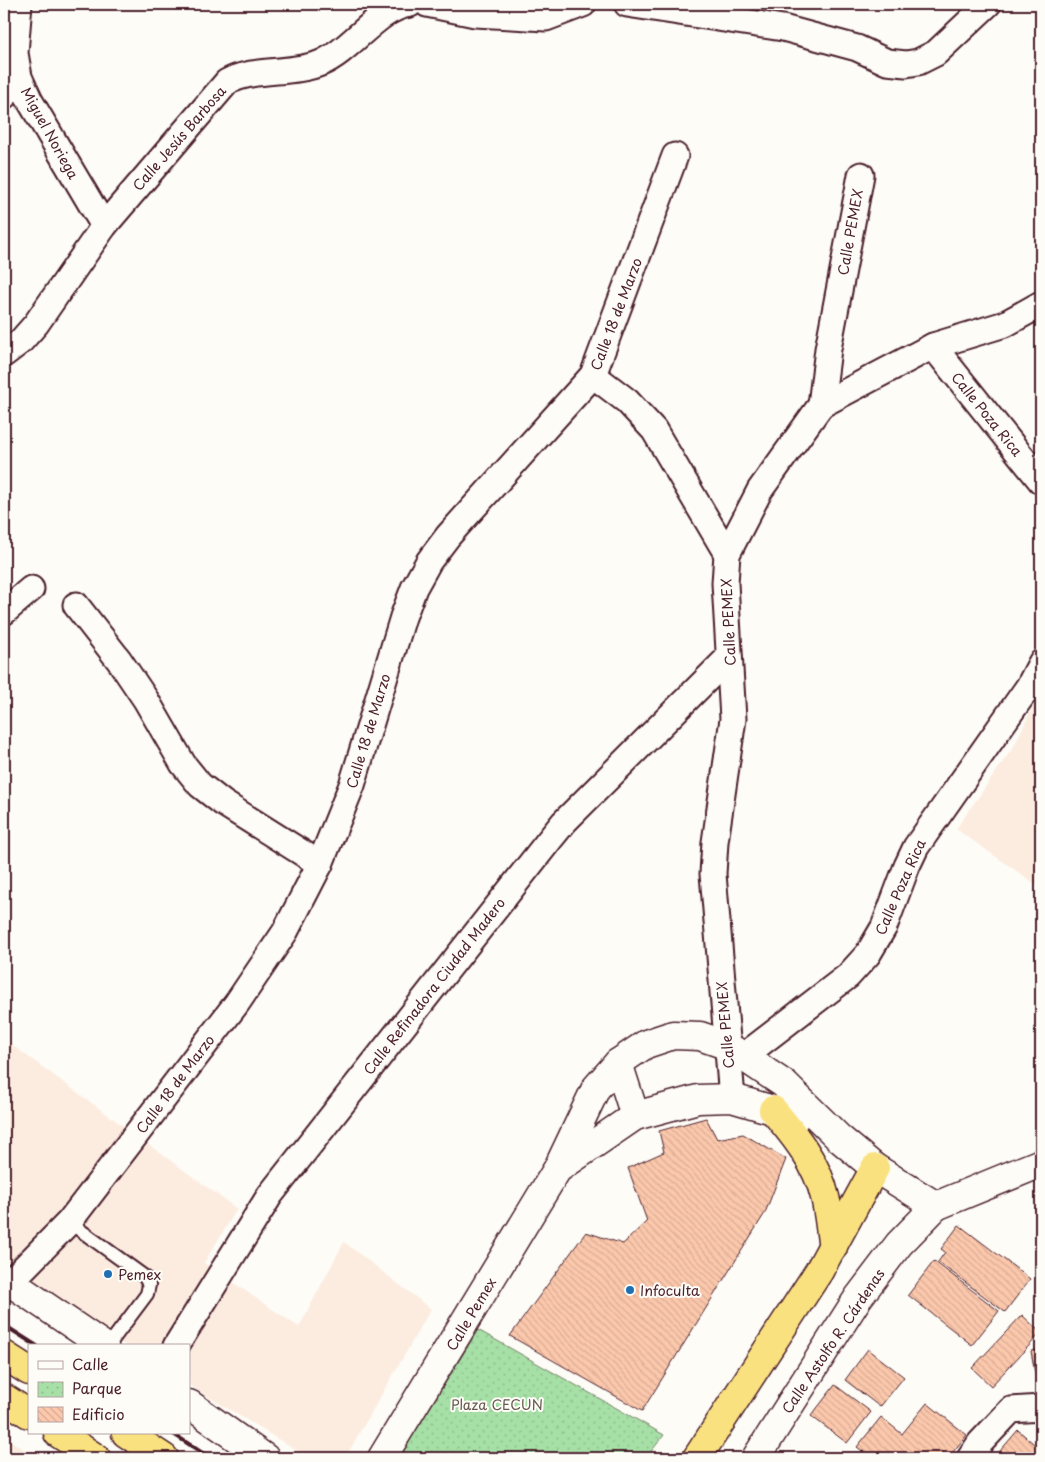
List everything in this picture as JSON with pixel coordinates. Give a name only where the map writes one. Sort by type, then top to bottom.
[{"type":"highway","points":[[773,1110],[798,1140],[819,1176],[826,1197],[833,1247]]},
{"type":"highway","points":[[697,1458],[819,1271],[875,1168]]},
{"type":"highway","points":[[4,1355],[28,1370]]},
{"type":"highway","points":[[4,1398],[28,1413]]},
{"type":"highway","points":[[60,1434],[96,1458]]},
{"type":"highway","points":[[128,1434],[164,1458]]},
{"type":"street","name":"Miguel Noriega","points":[[19,4],[16,53],[19,77],[30,101],[104,226]]},
{"type":"street","name":"Calle Jesús Barbosa","points":[[4,354],[21,341],[36,324],[104,226],[227,82],[238,76],[307,68],[321,63],[333,56],[390,10],[410,4]]},
{"type":"street","points":[[427,4],[475,14],[546,18],[583,4]]},
{"type":"street","points":[[627,4],[783,28],[857,48],[887,62],[906,64],[918,62],[936,53],[988,4]]},
{"type":"street","points":[[4,96],[19,77]]},
{"type":"street","name":"Calle 18 de Marzo","points":[[7,1280],[69,1222],[238,1003],[285,932],[320,864],[352,785],[403,617],[414,588],[429,561],[448,536],[593,375],[675,156]]},
{"type":"street","name":"Calle PEMEX","points":[[732,1098],[735,1050],[713,874],[715,842],[733,719],[725,583],[727,554],[760,490],[820,405],[828,350],[861,175]]},
{"type":"street","points":[[820,405],[933,346],[1005,324],[1041,304]]},
{"type":"street","name":"Calle Poza Rica","points":[[933,346],[1041,481]]},
{"type":"street","points":[[593,375],[627,401],[654,430],[727,554]]},
{"type":"street","points":[[4,612],[31,589]]},
{"type":"street","points":[[76,606],[119,660],[146,700],[183,764],[200,785],[223,803],[320,864]]},
{"type":"street","name":"Calle Refinadora Ciudad Madero","points":[[177,1344],[270,1194],[551,838],[564,822],[729,657]]},
{"type":"street","name":"Calle Poza Rica","points":[[735,1050],[848,976],[868,954],[884,927],[916,847],[1029,686],[1041,663]]},
{"type":"street","name":"Calle Pemex","points":[[382,1458],[558,1168],[596,1088],[618,1063],[646,1044],[673,1035],[700,1036],[735,1050]]},
{"type":"street","points":[[735,1050],[784,1084],[839,1138],[875,1168],[936,1206]]},
{"type":"street","points":[[618,1063],[635,1116]]},
{"type":"street","points":[[558,1168],[635,1116],[698,1099],[732,1098],[773,1110],[839,1138]]},
{"type":"street","name":"Calle Astolfo R. Cárdenas","points":[[756,1458],[858,1298],[899,1244],[936,1206],[1041,1163]]},
{"type":"street","points":[[7,1280],[101,1344]]},
{"type":"street","points":[[190,1405],[265,1458]]},
{"type":"street","points":[[970,1458],[980,1443],[1011,1410],[1041,1408]]},
{"type":"lane","points":[[69,1222],[145,1277],[149,1285],[148,1294],[110,1344]]},
{"type":"shaded area","points":[[1041,690],[1041,888],[956,829],[1014,746]]},
{"type":"shaded area","points":[[4,1039],[237,1209],[204,1263],[299,1327],[344,1242],[431,1309],[345,1458],[309,1458],[190,1386],[190,1344],[123,1344],[43,1294],[4,1266]]},
{"type":"shaded area","points":[[4,1436],[37,1458],[4,1458]]},
{"type":"green space","name":"Plaza CECUN","points":[[478,1330],[664,1435],[646,1458],[399,1458]]},
{"type":"building","name":"Infoculta","points":[[706,1118],[717,1139],[743,1134],[786,1159],[765,1213],[642,1411],[510,1336],[586,1232],[623,1244],[647,1221],[628,1168],[664,1152],[659,1131]]},
{"type":"building","points":[[959,1225],[1030,1279],[1005,1312],[938,1262],[945,1252],[941,1249]]},
{"type":"building","points":[[934,1261],[999,1311],[972,1345],[908,1295]]},
{"type":"building","points":[[1022,1315],[1041,1333],[991,1386],[972,1368]]},
{"type":"building","points":[[868,1349],[904,1377],[880,1407],[845,1380]]},
{"type":"building","points":[[1041,1349],[1041,1389],[1038,1390],[1031,1351]]},
{"type":"building","points":[[835,1385],[871,1412],[847,1443],[811,1416]]},
{"type":"building","points":[[927,1403],[967,1435],[948,1458],[860,1458],[865,1453],[857,1447],[881,1417],[902,1434]]},
{"type":"building","points":[[1018,1430],[1041,1450],[1041,1458],[994,1458]]},
{"type":"railway","points":[[4,1325],[34,1344]]},
{"type":"railway","points":[[174,1434],[210,1458]]},
{"type":"place","name":"Pemex","points":[[108,1274]]},
{"type":"place","name":"Infoculta","points":[[630,1290]]}]
